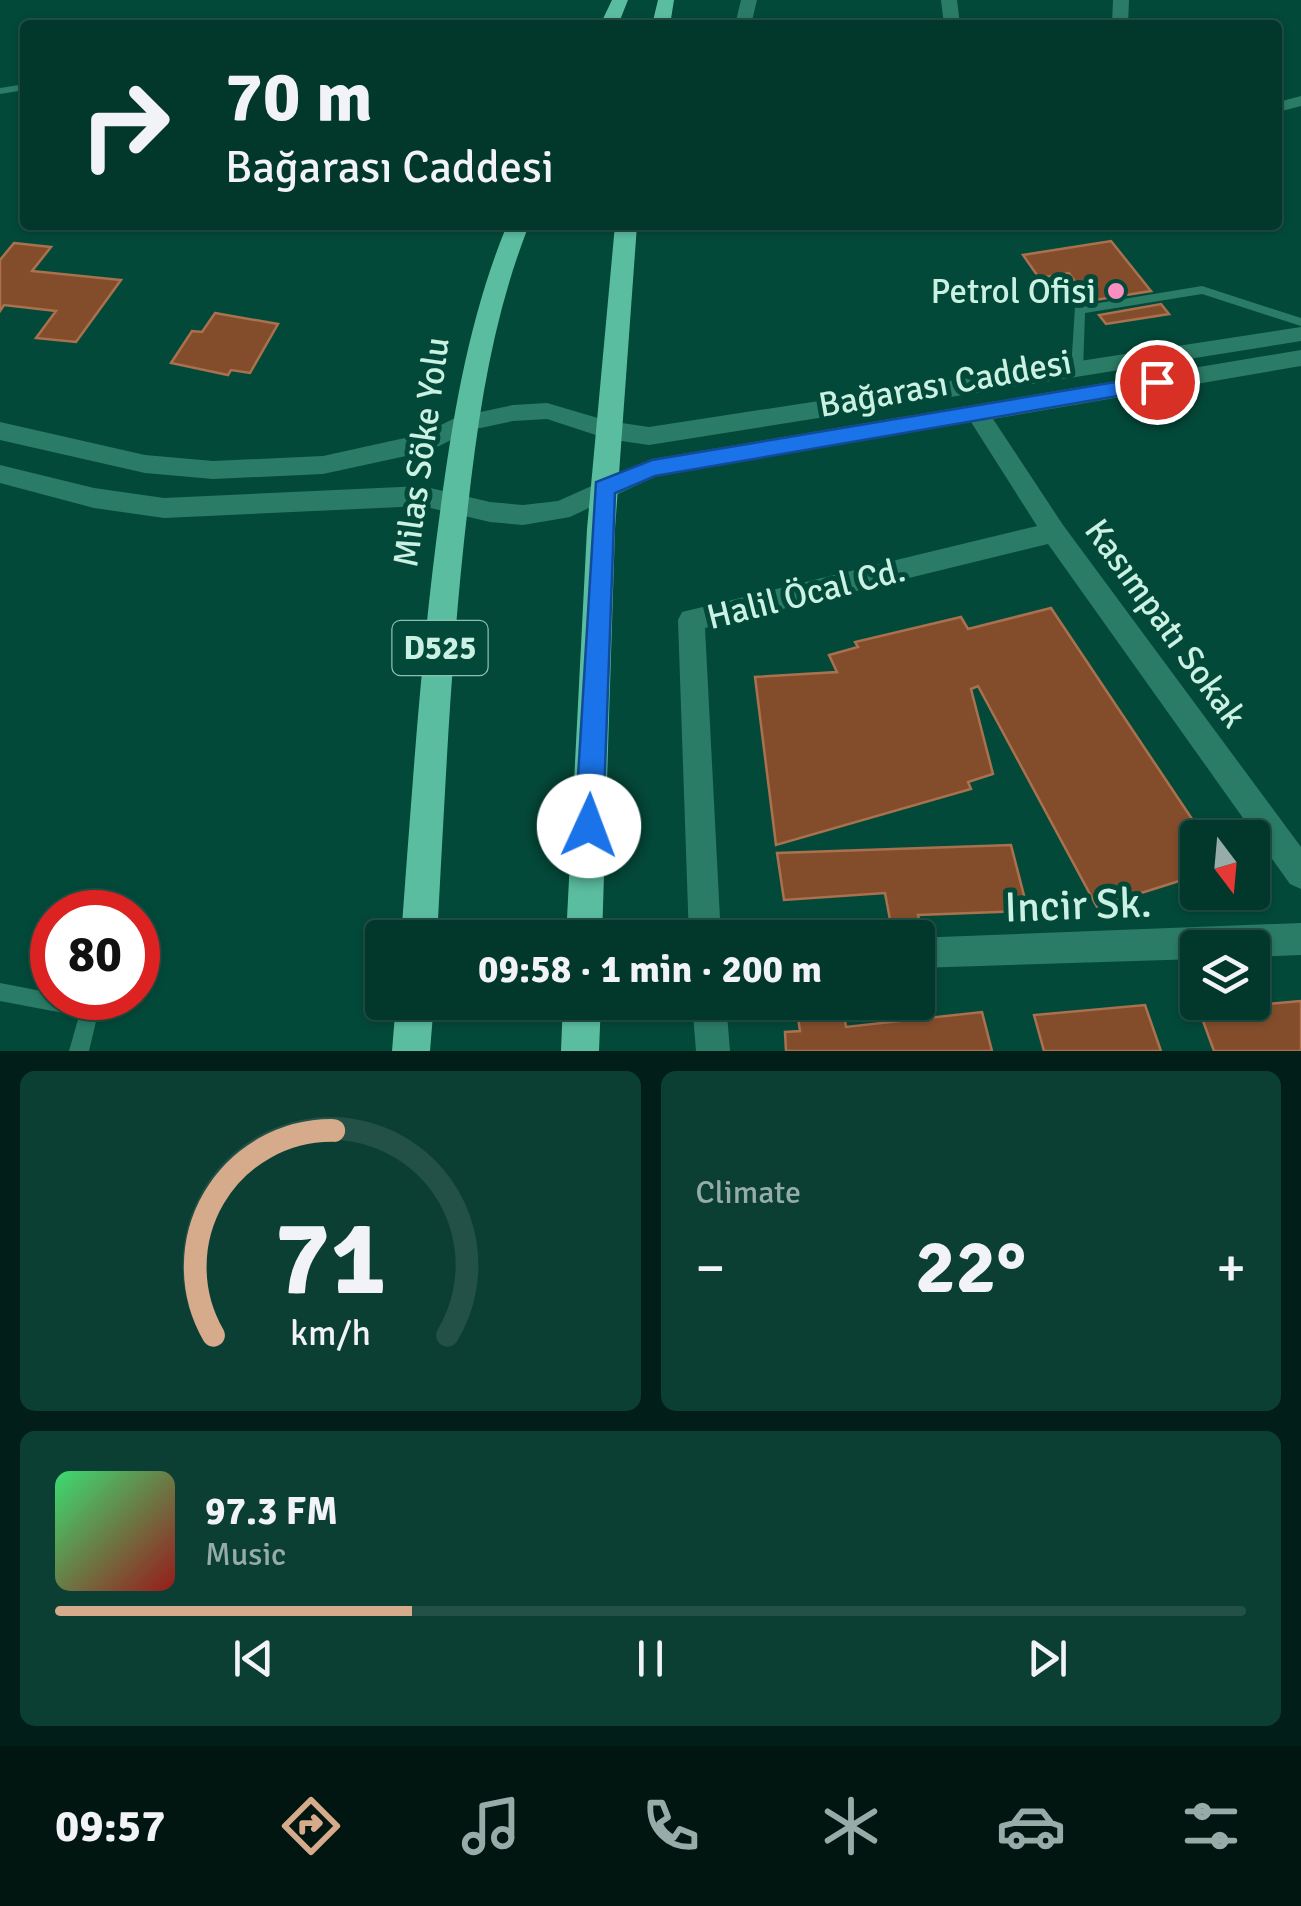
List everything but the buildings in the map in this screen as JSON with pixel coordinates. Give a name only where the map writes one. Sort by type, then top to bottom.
[{"type":"highway","name":"Milas Söke Yolu","points":[[420,920],[445,569],[473,360],[498,271],[516,230]]},
{"type":"highway","points":[[585,920],[604,488],[626,230]]},
{"type":"highway","points":[[411,1051],[414,1020]]},
{"type":"highway","points":[[580,1051],[581,1020]]},
{"type":"main road","points":[[0,432],[145,464],[212,470],[323,464],[428,442],[484,417],[547,411],[608,430],[649,436],[1301,334]]},
{"type":"main road","name":"Bağarası Caddesi","points":[[0,474],[94,498],[164,508],[422,496],[522,515],[561,510],[652,468],[1301,358]]},
{"type":"main road","name":"Kasımpatı Sokak","points":[[978,413],[1054,532],[1301,873]]},
{"type":"main road","name":"Halil Öcal Cd.","points":[[703,920],[691,620],[1054,532]]},
{"type":"main road","name":"Incir Sk.","points":[[935,951],[1301,939]]},
{"type":"main road","points":[[710,1020],[713,1051]]},
{"type":"lane","points":[[1078,370],[1079,310],[1202,290],[1301,322]]},
{"type":"lane","points":[[0,992],[90,1009],[79,1051]]},
{"type":"place","name":"Petrol Ofisi","points":[[1116,291]]},
{"type":"route","points":[[589,826],[604,488],[652,468],[1157,382]]}]
